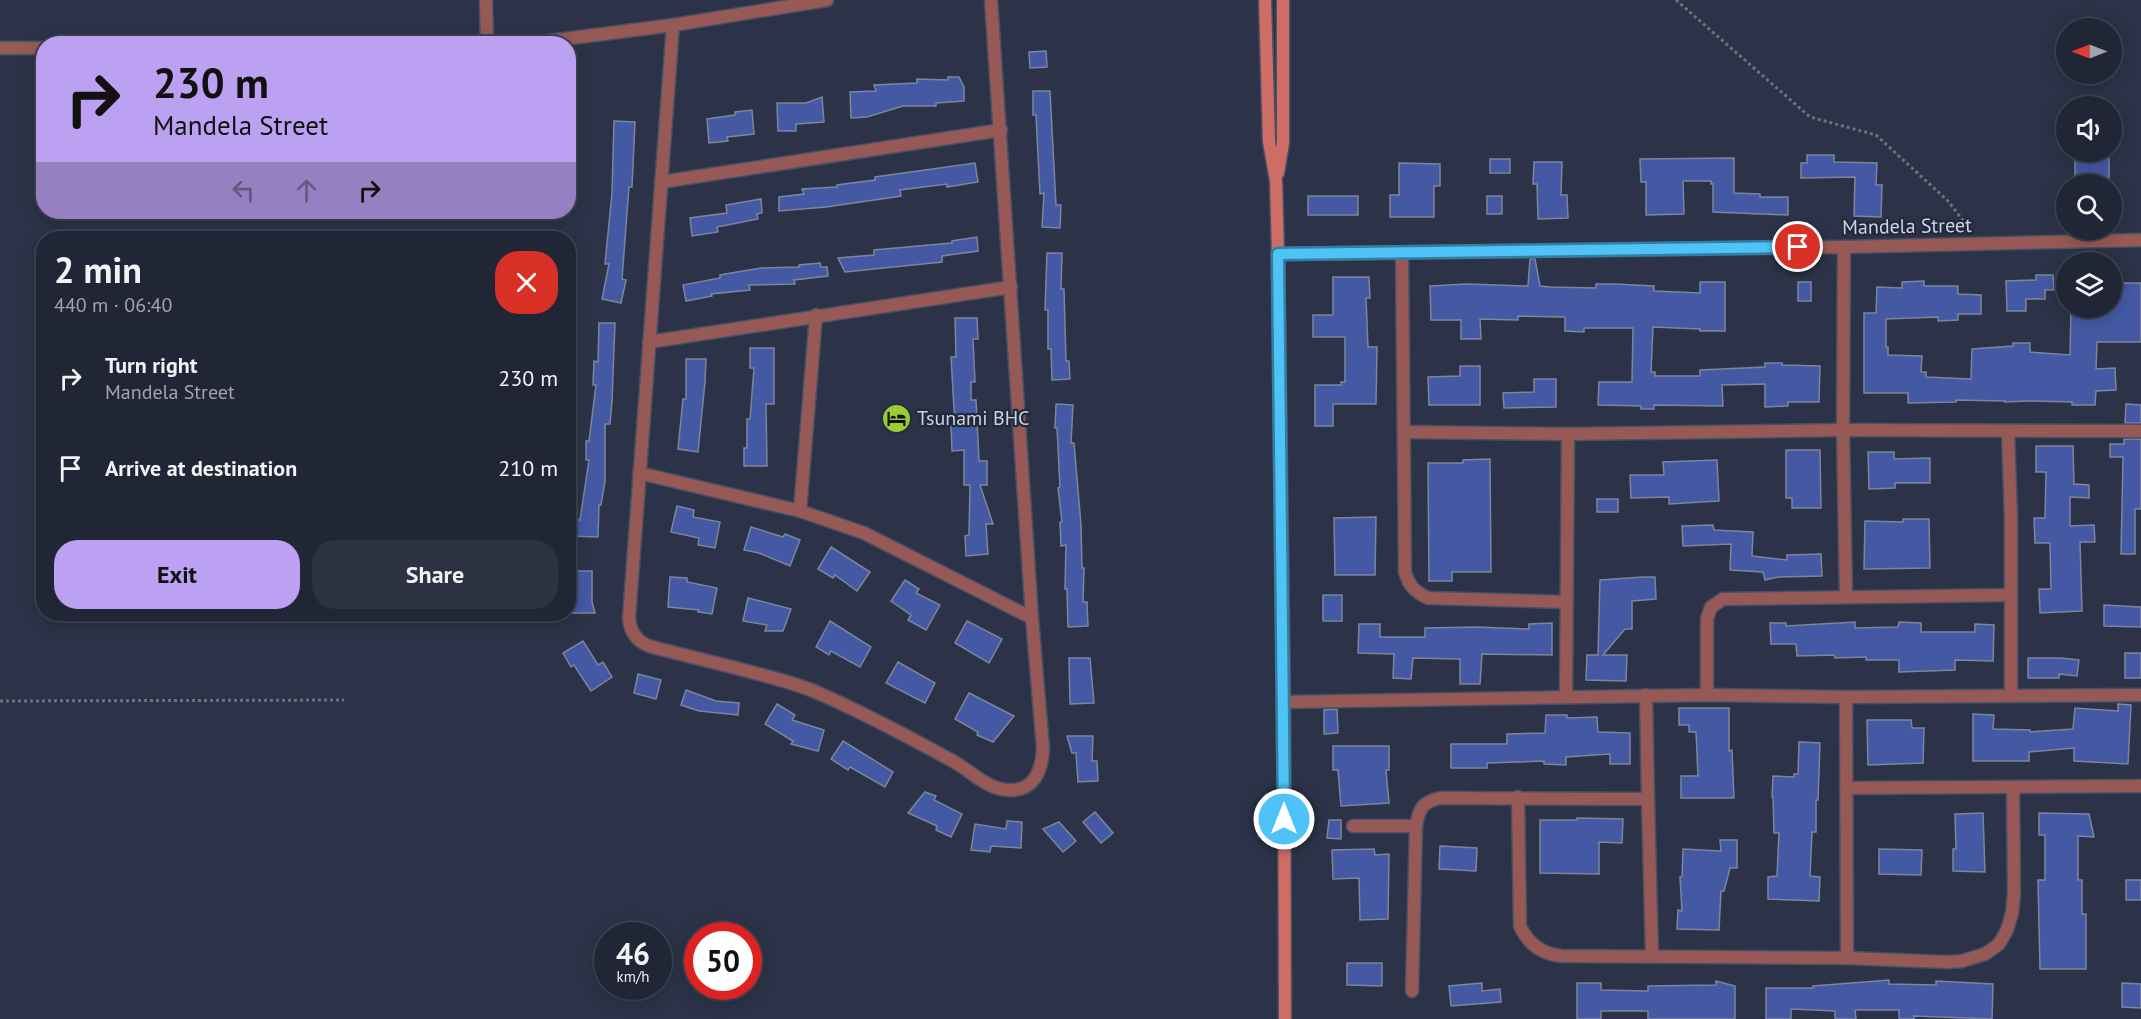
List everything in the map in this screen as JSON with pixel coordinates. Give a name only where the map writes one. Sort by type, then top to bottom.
[{"type":"main road","points":[[1265,0],[1269,142],[1276,180],[1278,254],[1287,1015]]},
{"type":"main road","points":[[1276,180],[1283,143],[1283,0]]},
{"type":"street","points":[[486,0],[487,36]]},
{"type":"street","points":[[576,37],[673,25],[827,0]]},
{"type":"street","points":[[673,25],[629,618],[632,631],[638,639],[649,646],[812,690],[950,759],[985,783],[1002,789],[1022,789],[1030,784],[1040,771],[1043,748],[1032,618],[991,0]]},
{"type":"street","points":[[0,48],[36,48]]},
{"type":"street","points":[[661,182],[1001,129]]},
{"type":"street","name":"Mandela Street","points":[[1278,254],[1844,247],[2141,240]]},
{"type":"street","points":[[1844,247],[1843,430],[1846,597]]},
{"type":"street","points":[[1402,253],[1405,572],[1411,587],[1428,598],[1566,602]]},
{"type":"street","points":[[649,342],[1011,287]]},
{"type":"street","points":[[800,511],[816,315]]},
{"type":"street","points":[[1404,432],[1568,434],[1843,430],[2141,431]]},
{"type":"street","points":[[2008,430],[2011,519],[2011,696]]},
{"type":"street","points":[[1566,696],[1568,434]]},
{"type":"street","points":[[639,473],[800,511],[873,537],[1032,618]]},
{"type":"street","points":[[1707,695],[1707,620],[1715,604],[1730,598],[2010,595]]},
{"type":"street","points":[[1284,702],[1646,695],[1846,697],[2141,695]]},
{"type":"street","points":[[1646,695],[1652,956]]},
{"type":"street","points":[[1846,697],[1847,958]]},
{"type":"street","points":[[1846,788],[2141,786]]},
{"type":"street","points":[[1518,797],[1518,918],[1528,941],[1543,952],[1552,955],[1847,958],[1947,962],[1962,961],[1984,954],[1999,944],[2007,930],[2012,913],[2013,788]]},
{"type":"street","points":[[1412,991],[1416,826],[1418,814],[1429,800],[1518,797],[1648,799]]},
{"type":"street","points":[[1353,826],[1416,826]]},
{"type":"path","points":[[1676,0],[1810,117],[1876,135],[1948,201],[1981,244]]},
{"type":"path","points":[[0,701],[344,700]]},
{"type":"building","points":[[1046,51],[1047,67],[1030,68],[1029,52]]},
{"type":"building","points":[[948,77],[959,77],[964,87],[964,101],[936,103],[936,106],[903,106],[867,117],[851,118],[850,92],[876,91],[874,85],[917,83],[917,79],[948,80]]},
{"type":"building","points":[[1033,91],[1050,91],[1056,205],[1061,205],[1060,228],[1042,227],[1044,193],[1040,194]]},
{"type":"building","points":[[822,97],[824,122],[796,124],[796,131],[778,131],[777,103],[806,103]]},
{"type":"building","points":[[752,110],[754,134],[727,137],[728,141],[709,143],[707,119]]},
{"type":"building","points":[[614,121],[635,122],[632,187],[629,187],[622,279],[626,280],[621,303],[602,299],[609,264],[605,264],[612,193]]},
{"type":"building","points":[[1807,155],[1834,155],[1834,162],[1877,163],[1876,185],[1882,185],[1881,217],[1854,216],[1855,177],[1801,178],[1801,163],[1807,163]]},
{"type":"building","points":[[1734,158],[1734,193],[1760,194],[1760,197],[1788,197],[1788,215],[1713,212],[1713,184],[1711,181],[1683,181],[1684,214],[1646,215],[1646,182],[1641,182],[1640,159]]},
{"type":"building","points":[[1490,159],[1510,159],[1510,173],[1490,173]]},
{"type":"building","points":[[1534,162],[1562,162],[1561,195],[1567,195],[1568,218],[1538,219],[1537,184],[1533,184]]},
{"type":"building","points":[[2075,162],[2109,162],[2109,174],[2075,174]]},
{"type":"building","points":[[975,163],[978,182],[947,187],[947,184],[900,190],[901,196],[779,211],[779,197],[804,194],[802,189],[837,187],[837,185],[875,180],[875,177]]},
{"type":"building","points":[[1399,163],[1440,164],[1440,186],[1434,186],[1434,217],[1390,217],[1390,195],[1399,195]]},
{"type":"building","points":[[1308,196],[1358,196],[1358,215],[1308,215]]},
{"type":"building","points":[[1487,196],[1502,196],[1502,214],[1487,214]]},
{"type":"building","points":[[761,199],[762,213],[757,214],[758,219],[717,227],[718,232],[692,236],[690,218],[727,213],[726,205]]},
{"type":"building","points":[[977,237],[978,251],[942,256],[942,262],[845,272],[838,258],[874,255],[874,250],[952,243],[952,241]]},
{"type":"building","points":[[1047,253],[1062,253],[1061,289],[1064,289],[1066,361],[1069,361],[1070,379],[1052,380],[1051,349],[1048,349],[1048,310],[1045,310]]},
{"type":"building","points":[[1530,259],[1535,259],[1540,286],[1596,288],[1596,284],[1615,284],[1654,286],[1654,291],[1700,293],[1700,282],[1725,282],[1725,331],[1653,327],[1651,372],[1655,372],[1655,376],[1700,376],[1700,370],[1765,367],[1765,363],[1820,366],[1819,402],[1788,402],[1788,406],[1765,407],[1765,384],[1722,385],[1723,406],[1654,405],[1654,409],[1641,409],[1641,406],[1598,405],[1599,382],[1632,382],[1633,328],[1584,328],[1584,332],[1565,331],[1565,317],[1518,316],[1518,320],[1480,319],[1481,339],[1461,339],[1461,320],[1431,320],[1430,286],[1467,284],[1528,286]]},
{"type":"building","points":[[820,263],[821,267],[827,267],[828,276],[794,280],[795,284],[749,285],[750,290],[711,294],[712,296],[686,301],[683,285],[720,278],[720,275],[761,268],[799,267],[799,265]]},
{"type":"building","points":[[2036,275],[2053,275],[2054,290],[2045,290],[2045,299],[2026,299],[2026,311],[2007,311],[2006,281],[2036,280]]},
{"type":"building","points":[[1333,277],[1369,277],[1370,298],[1366,298],[1368,347],[1377,347],[1376,404],[1333,404],[1333,426],[1315,426],[1315,385],[1341,385],[1341,382],[1345,382],[1345,337],[1313,337],[1313,315],[1333,315]]},
{"type":"building","points":[[1924,281],[1924,286],[1958,286],[1958,294],[1981,295],[1981,314],[1958,314],[1958,320],[1938,321],[1938,317],[1886,319],[1888,355],[1922,356],[1921,372],[1926,372],[1926,377],[1971,379],[1972,349],[2030,343],[2030,352],[2070,355],[2071,318],[2122,318],[2122,283],[2141,283],[2141,342],[2097,342],[2096,369],[2115,368],[2116,390],[2096,391],[2095,405],[2072,405],[2072,402],[1956,400],[1956,402],[1908,403],[1908,393],[1864,393],[1864,313],[1876,313],[1877,287],[1902,288],[1902,282]]},
{"type":"building","points":[[1798,282],[1811,282],[1811,301],[1798,301]]},
{"type":"building","points":[[955,318],[977,318],[978,339],[973,339],[975,382],[971,382],[971,400],[976,400],[979,461],[987,461],[987,485],[980,485],[993,524],[986,524],[988,554],[966,556],[965,536],[969,535],[970,485],[964,485],[964,450],[952,451],[951,426],[955,426],[951,357],[956,357]]},
{"type":"building","points":[[599,323],[615,323],[612,401],[610,424],[605,424],[605,481],[601,505],[599,505],[598,537],[576,536],[576,520],[580,520],[589,460],[586,460],[586,441],[589,441],[596,385],[593,385],[594,361],[598,362]]},
{"type":"building","points":[[750,348],[774,348],[774,404],[766,404],[767,466],[744,466],[744,448],[747,448],[747,419],[750,419],[754,368],[750,368]]},
{"type":"building","points":[[686,359],[706,359],[698,452],[678,449],[683,399],[686,399]]},
{"type":"building","points":[[1460,366],[1480,366],[1480,405],[1429,405],[1428,377],[1460,376]]},
{"type":"building","points":[[1534,379],[1556,379],[1556,407],[1504,408],[1503,393],[1534,392]]},
{"type":"building","points":[[1056,404],[1073,405],[1071,443],[1074,443],[1082,568],[1084,568],[1083,602],[1087,602],[1088,626],[1068,627],[1067,589],[1065,589],[1066,545],[1061,546],[1060,522],[1062,522],[1058,488],[1060,487],[1057,428],[1055,428]]},
{"type":"building","points":[[2126,404],[2141,405],[2141,423],[2125,423]]},
{"type":"building","points":[[2124,439],[2141,439],[2141,509],[2135,509],[2135,554],[2121,554],[2123,457],[2110,457],[2110,444],[2124,444]]},
{"type":"building","points":[[2036,446],[2073,446],[2074,484],[2089,485],[2089,498],[2070,497],[2070,526],[2094,525],[2095,542],[2080,542],[2082,611],[2040,613],[2039,589],[2051,589],[2050,543],[2035,543],[2034,518],[2045,518],[2046,472],[2036,472]]},
{"type":"building","points":[[1786,450],[1820,450],[1821,508],[1792,508],[1792,498],[1786,498]]},
{"type":"building","points":[[1868,452],[1894,452],[1894,459],[1930,458],[1930,483],[1895,483],[1895,488],[1869,489]]},
{"type":"building","points":[[1490,459],[1491,572],[1452,572],[1452,581],[1429,581],[1428,463],[1463,463],[1463,460]]},
{"type":"building","points":[[1717,460],[1719,501],[1669,504],[1669,497],[1631,498],[1630,475],[1664,475],[1663,462]]},
{"type":"building","points":[[1597,499],[1618,499],[1618,512],[1597,512]]},
{"type":"building","points":[[677,506],[694,510],[693,517],[720,522],[715,548],[698,545],[699,538],[671,532]]},
{"type":"building","points":[[1376,517],[1375,575],[1335,575],[1334,518]]},
{"type":"building","points":[[1903,519],[1929,519],[1930,568],[1864,569],[1865,521],[1903,522]]},
{"type":"building","points":[[1713,525],[1714,530],[1753,532],[1752,556],[1787,560],[1787,555],[1821,554],[1822,576],[1778,577],[1765,580],[1763,572],[1730,570],[1731,544],[1683,546],[1682,526]]},
{"type":"building","points":[[751,527],[783,537],[785,534],[800,540],[790,566],[759,553],[744,550]]},
{"type":"building","points":[[831,547],[870,572],[857,591],[835,575],[833,578],[818,569]]},
{"type":"building","points":[[576,571],[592,571],[592,602],[595,613],[576,613]]},
{"type":"building","points":[[670,577],[687,578],[687,582],[717,588],[712,614],[698,612],[699,610],[668,607]]},
{"type":"building","points":[[1655,577],[1656,599],[1632,601],[1632,629],[1625,629],[1603,655],[1627,655],[1626,681],[1586,680],[1587,655],[1598,655],[1600,580]]},
{"type":"building","points":[[905,580],[919,589],[916,593],[940,605],[926,630],[908,620],[911,615],[891,601]]},
{"type":"building","points":[[1323,595],[1342,595],[1342,621],[1323,621]]},
{"type":"building","points":[[748,598],[791,609],[783,631],[765,631],[767,625],[743,621]]},
{"type":"building","points":[[2104,605],[2141,607],[2141,627],[2104,626]]},
{"type":"building","points":[[830,621],[871,647],[860,667],[831,651],[829,655],[816,647]]},
{"type":"building","points":[[967,621],[1002,639],[989,663],[955,643]]},
{"type":"building","points":[[1855,622],[1855,628],[1898,627],[1899,622],[1921,623],[1921,632],[1975,632],[1975,624],[1994,625],[1993,661],[1955,660],[1955,670],[1899,672],[1899,660],[1866,660],[1866,657],[1835,658],[1834,655],[1797,656],[1796,644],[1771,644],[1770,623],[1786,623],[1786,626]]},
{"type":"building","points":[[1552,623],[1552,655],[1482,654],[1480,684],[1460,684],[1460,659],[1413,658],[1411,679],[1393,678],[1394,654],[1358,653],[1359,624],[1380,624],[1380,637],[1425,637],[1425,628],[1529,629],[1529,624]]},
{"type":"building","points":[[583,641],[598,665],[603,662],[612,677],[591,691],[574,665],[571,667],[563,653]]},
{"type":"building","points":[[2125,653],[2141,653],[2141,678],[2125,678]]},
{"type":"building","points":[[1069,658],[1090,658],[1094,703],[1070,704]]},
{"type":"building","points":[[2028,658],[2079,660],[2077,676],[2059,674],[2059,678],[2028,678]]},
{"type":"building","points":[[898,662],[935,683],[925,703],[886,683]]},
{"type":"building","points":[[638,674],[661,680],[656,699],[634,693]]},
{"type":"building","points":[[686,690],[716,701],[739,703],[738,715],[699,711],[681,705]]},
{"type":"building","points":[[969,693],[1014,716],[993,742],[977,735],[978,732],[955,719]]},
{"type":"building","points":[[777,704],[795,715],[792,720],[824,730],[818,751],[791,744],[793,741],[765,724]]},
{"type":"building","points":[[2118,704],[2131,705],[2128,764],[2074,761],[2074,748],[2029,752],[2029,761],[1973,761],[1973,714],[1994,715],[1993,729],[2030,730],[2030,732],[2073,729],[2075,708],[2118,711]]},
{"type":"building","points":[[1679,708],[1729,708],[1729,751],[1732,750],[1734,798],[1681,798],[1681,776],[1698,776],[1696,732],[1689,732],[1689,725],[1679,725]]},
{"type":"building","points":[[1337,709],[1338,733],[1324,734],[1324,710]]},
{"type":"building","points":[[1546,715],[1567,715],[1567,718],[1597,717],[1598,732],[1630,733],[1630,764],[1610,764],[1610,754],[1566,757],[1566,765],[1544,764],[1544,761],[1487,763],[1487,768],[1451,768],[1451,744],[1507,744],[1507,734],[1545,733]]},
{"type":"building","points":[[1867,720],[1911,720],[1912,728],[1924,728],[1923,763],[1868,765]]},
{"type":"building","points":[[1067,736],[1093,736],[1092,761],[1097,761],[1098,781],[1078,782],[1076,753],[1072,753]]},
{"type":"building","points":[[843,741],[893,772],[885,787],[850,767],[848,770],[831,759]]},
{"type":"building","points":[[1799,742],[1820,743],[1816,832],[1812,832],[1810,876],[1820,877],[1819,901],[1768,899],[1768,877],[1777,876],[1779,833],[1774,833],[1773,776],[1794,777],[1794,774],[1798,774]]},
{"type":"building","points":[[1333,746],[1389,746],[1389,770],[1386,770],[1389,803],[1341,806],[1338,770],[1333,770]]},
{"type":"building","points":[[925,792],[936,796],[934,800],[962,814],[951,837],[936,830],[937,826],[908,813]]},
{"type":"building","points":[[1095,812],[1113,833],[1101,843],[1083,822]]},
{"type":"building","points":[[1983,813],[1985,872],[1953,871],[1953,849],[1956,849],[1955,814]]},
{"type":"building","points":[[2039,813],[2089,814],[2094,837],[2078,836],[2078,880],[2082,880],[2082,914],[2086,914],[2086,969],[2040,969],[2038,880],[2045,880],[2045,835],[2039,835]]},
{"type":"building","points":[[1577,818],[1623,819],[1622,843],[1599,842],[1599,874],[1540,873],[1540,820],[1577,820]]},
{"type":"building","points":[[1329,820],[1341,820],[1341,839],[1327,838]]},
{"type":"building","points":[[1007,821],[1022,822],[1021,848],[991,846],[990,852],[971,850],[975,824],[1006,829]]},
{"type":"building","points":[[1059,822],[1076,841],[1063,852],[1043,829]]},
{"type":"building","points":[[1720,840],[1737,840],[1737,868],[1730,868],[1724,891],[1721,891],[1719,930],[1677,929],[1678,910],[1682,911],[1680,877],[1682,877],[1683,849],[1721,851]]},
{"type":"building","points":[[1440,846],[1477,848],[1476,871],[1439,869]]},
{"type":"building","points":[[1374,849],[1375,855],[1389,854],[1388,919],[1360,920],[1359,878],[1333,879],[1332,850]]},
{"type":"building","points":[[1879,849],[1922,850],[1921,875],[1879,874]]},
{"type":"building","points":[[2126,880],[2141,880],[2141,900],[2126,900]]},
{"type":"building","points":[[1347,963],[1382,963],[1382,986],[1347,985]]},
{"type":"building","points":[[1889,980],[1889,984],[1936,985],[1936,981],[1993,984],[1992,1019],[1914,1016],[1914,1019],[1899,1019],[1899,1010],[1855,1010],[1856,1019],[1835,1019],[1835,1011],[1791,1009],[1791,1019],[1766,1019],[1766,988],[1813,988],[1813,986]]},
{"type":"building","points":[[1716,981],[1735,986],[1735,1019],[1648,1019],[1648,1011],[1601,1011],[1601,1019],[1577,1019],[1577,983],[1601,983],[1601,990],[1648,991],[1648,986],[1716,985]]},
{"type":"building","points":[[1482,983],[1482,991],[1500,989],[1501,1002],[1451,1006],[1449,986]]},
{"type":"building","points":[[2122,983],[2141,984],[2141,1008],[2122,1007]]},
{"type":"place","name":"Tsunami BHC","points":[[896,418]]},
{"type":"route","points":[[1284,819],[1278,254],[1798,247]]}]
